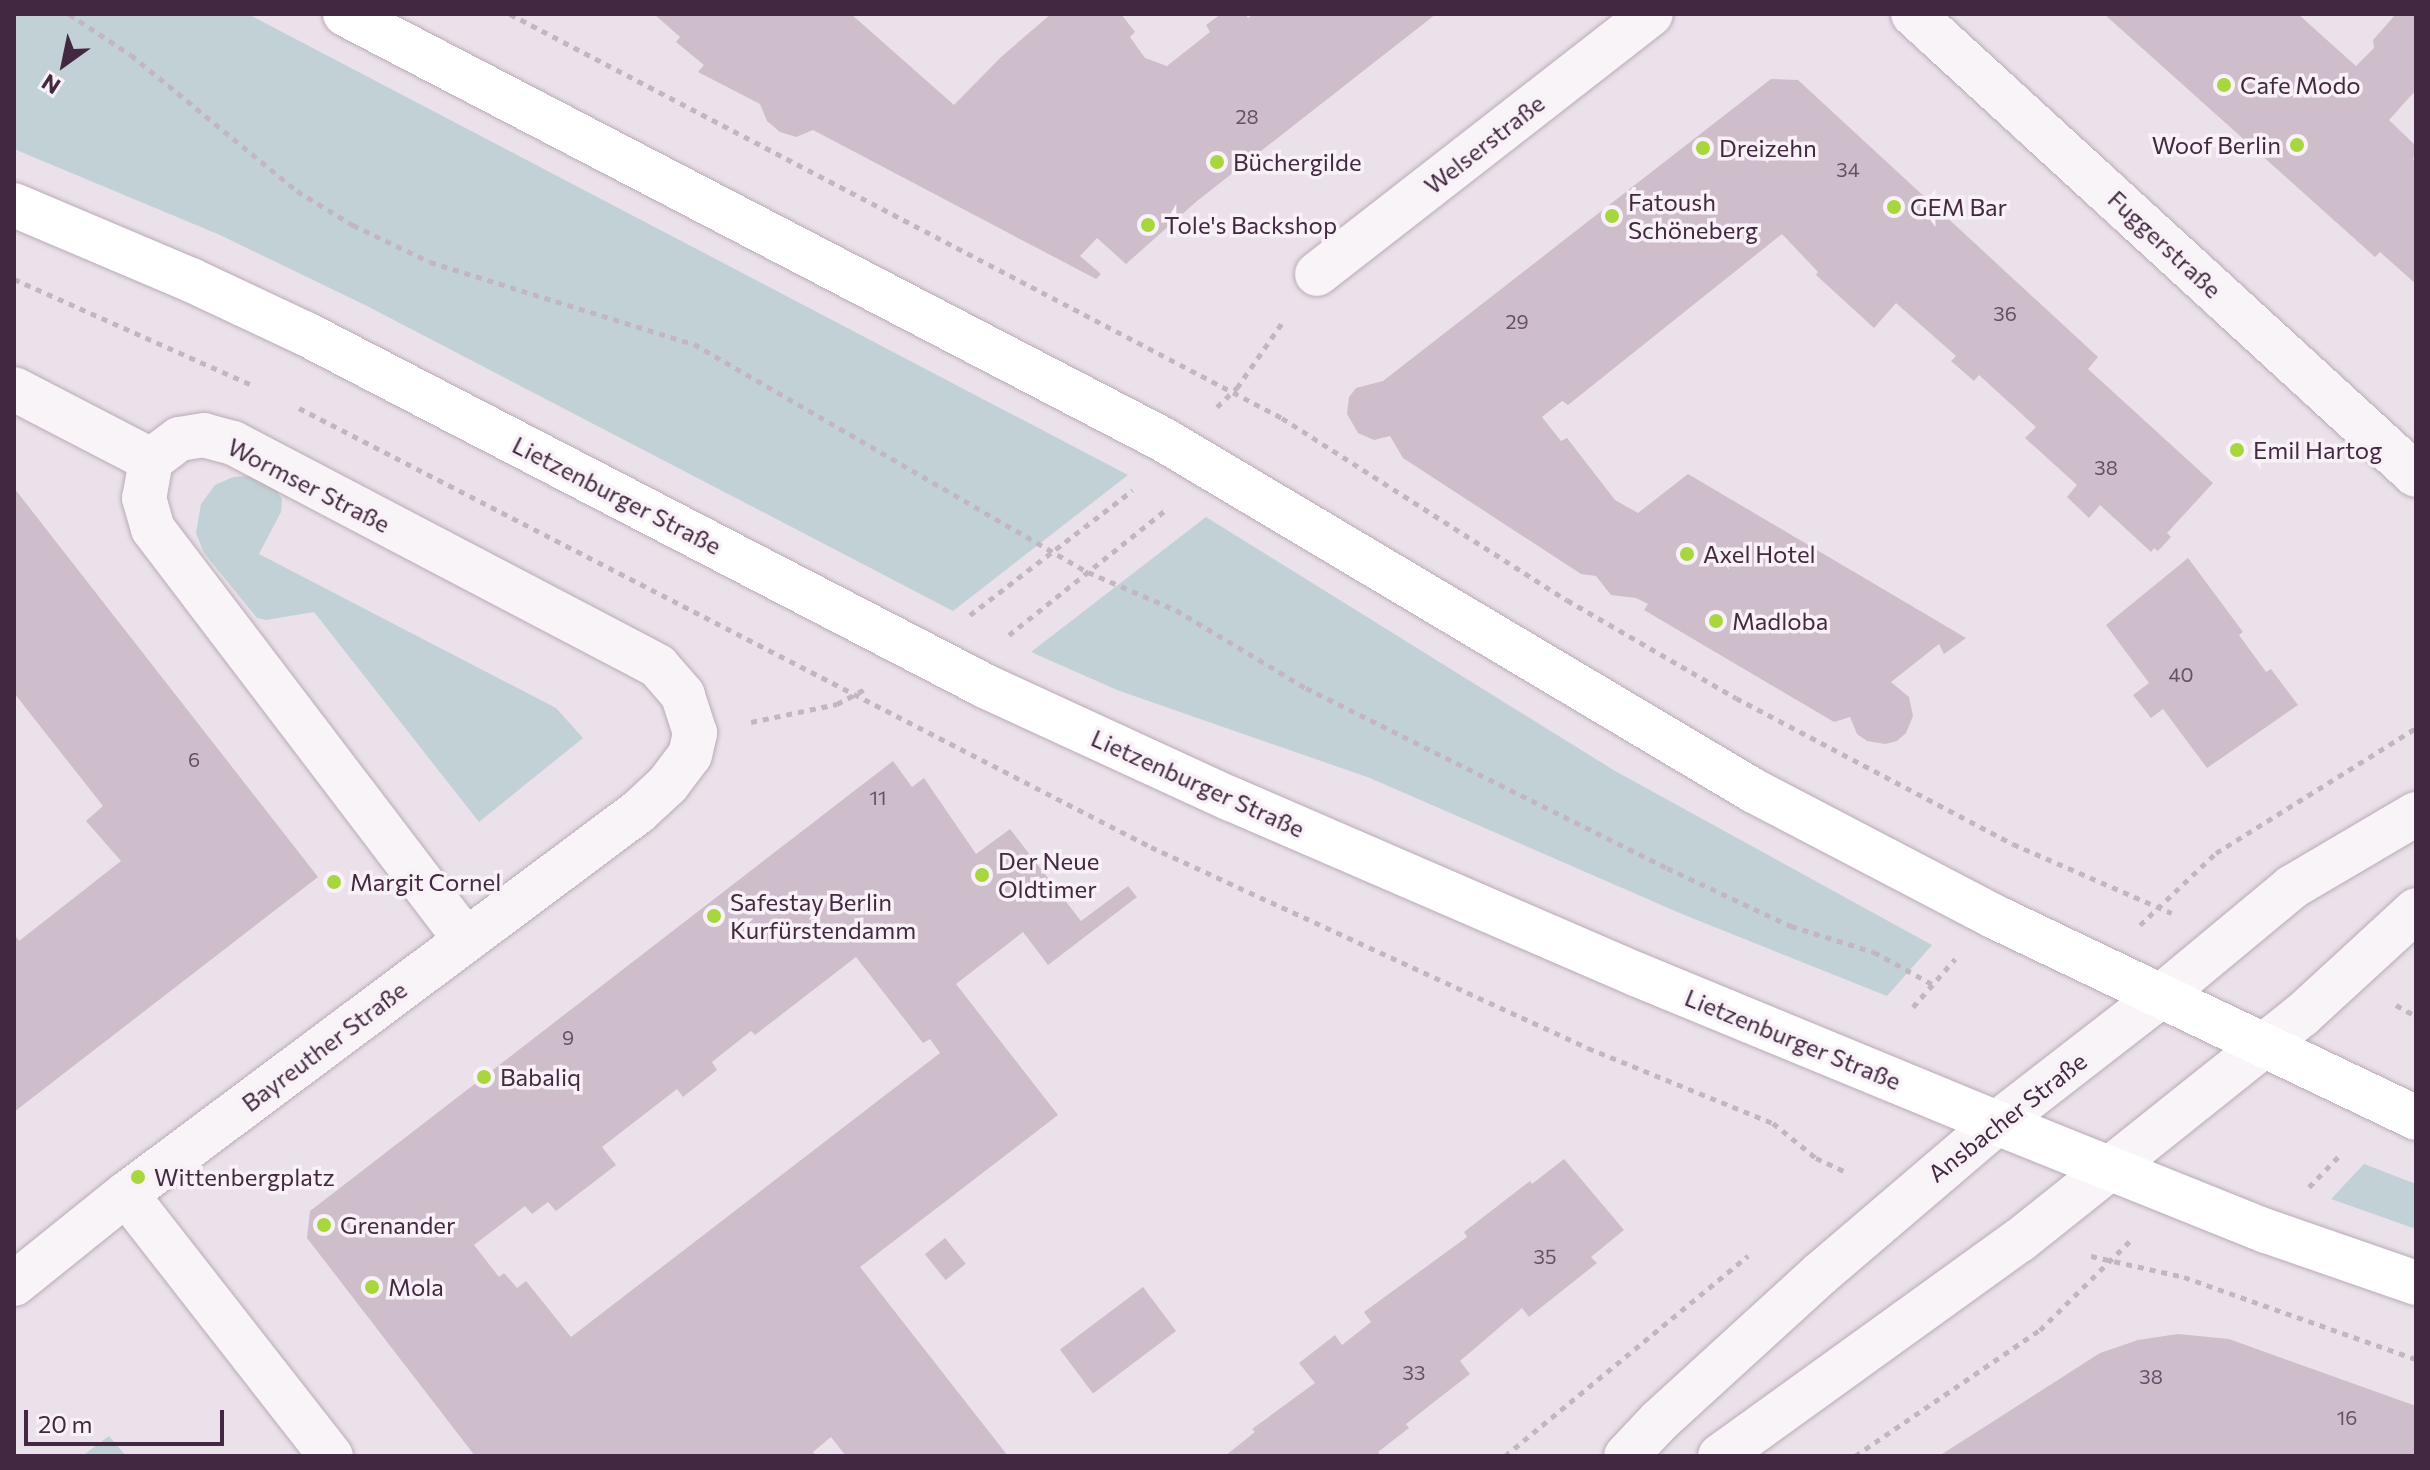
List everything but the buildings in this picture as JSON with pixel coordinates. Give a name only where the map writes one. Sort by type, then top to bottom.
[{"type":"main road","points":[[345,14],[1164,440],[1754,791],[1993,916],[2416,1118]]},
{"type":"main road","name":"Lietzenburger Straße","points":[[14,205],[191,280],[306,334],[987,687],[1422,883],[2108,1168],[2266,1231],[2416,1283]]},
{"type":"street","name":"Welserstraße","points":[[1317,274],[1651,14]]},
{"type":"street","name":"Fuggerstraße","points":[[1913,14],[2416,475]]},
{"type":"street","points":[[14,389],[151,460],[144,498],[153,529],[465,939]]},
{"type":"street","name":"Wormser Straße","points":[[151,460],[179,439],[204,435],[233,443],[658,666],[683,695],[695,733]]},
{"type":"street","name":"Bayreuther Straße","points":[[14,1284],[126,1194],[638,812],[668,784],[690,755],[695,733]]},
{"type":"street","name":"Ansbacher Straße","points":[[1626,1456],[1659,1421],[1820,1274],[1997,1123],[2162,995],[2292,887],[2386,828],[2416,814]]},
{"type":"street","points":[[1720,1456],[2020,1240],[2264,1046],[2416,910]]},
{"type":"street","points":[[126,1194],[331,1456]]},
{"type":"path","points":[[69,14],[143,64],[297,191],[353,225],[430,262],[694,344],[1088,572],[1176,610],[1319,695],[1667,868],[1791,926],[1874,952],[1932,984]]},
{"type":"path","points":[[510,14],[1282,418],[1567,600],[1710,683],[2013,844]]},
{"type":"path","points":[[1237,388],[1317,274]]},
{"type":"path","points":[[966,618],[1143,483]]},
{"type":"path","points":[[1006,638],[1177,501]]},
{"type":"path","points":[[832,683],[1258,899],[1588,1048],[1773,1123]]},
{"type":"path","points":[[695,733],[805,712],[850,697]]},
{"type":"path","points":[[2098,964],[2216,853],[2416,728]]},
{"type":"path","points":[[1913,1007],[1957,957]]},
{"type":"path","points":[[2306,1190],[2341,1154]]},
{"type":"path","points":[[2020,1240],[2184,1277],[2416,1359]]},
{"type":"path","points":[[1505,1456],[1757,1249]]},
{"type":"path","points":[[1855,1456],[2040,1330]]},
{"type":"shaded area","points":[[14,14],[248,14],[1128,475],[953,611],[367,306],[220,235],[14,149]]},
{"type":"shaded area","points":[[250,476],[274,487],[282,499],[281,512],[259,554],[556,708],[583,738],[479,822],[314,612],[266,620],[257,618],[204,553],[196,533],[201,504],[215,485],[233,477]]},
{"type":"shaded area","points":[[1206,517],[1615,771],[1932,945],[1887,996],[1682,914],[1370,778],[1117,690],[1031,652]]},
{"type":"shaded area","points":[[2364,1164],[2416,1184],[2416,1229],[2331,1199]]},
{"type":"shaded area","points":[[109,1436],[126,1456],[82,1456]]},
{"type":"place","name":"Cafe Modo","points":[[2224,85]]},
{"type":"place","name":"Woof Berlin","points":[[2297,145]]},
{"type":"place","name":"Dreizehn","points":[[1703,148]]},
{"type":"place","name":"Büchergilde","points":[[1217,162]]},
{"type":"place","name":"GEM Bar","points":[[1894,207]]},
{"type":"place","name":"Fatoush Schöneberg","points":[[1612,216]]},
{"type":"place","name":"Tole's Backshop","points":[[1148,225]]},
{"type":"place","name":"Emil Hartog","points":[[2237,450]]},
{"type":"place","name":"Axel Hotel","points":[[1687,554]]},
{"type":"place","name":"Madloba","points":[[1716,621]]},
{"type":"place","name":"Der Neue Oldtimer","points":[[982,875]]},
{"type":"place","name":"Margit Cornel","points":[[334,882]]},
{"type":"place","name":"Safestay Berlin Kurfürstendamm","points":[[714,916]]},
{"type":"place","name":"Babaliq","points":[[484,1077]]},
{"type":"place","name":"Wittenbergplatz","points":[[138,1177]]},
{"type":"place","name":"Grenander","points":[[324,1225]]},
{"type":"place","name":"Mola","points":[[372,1287]]}]
